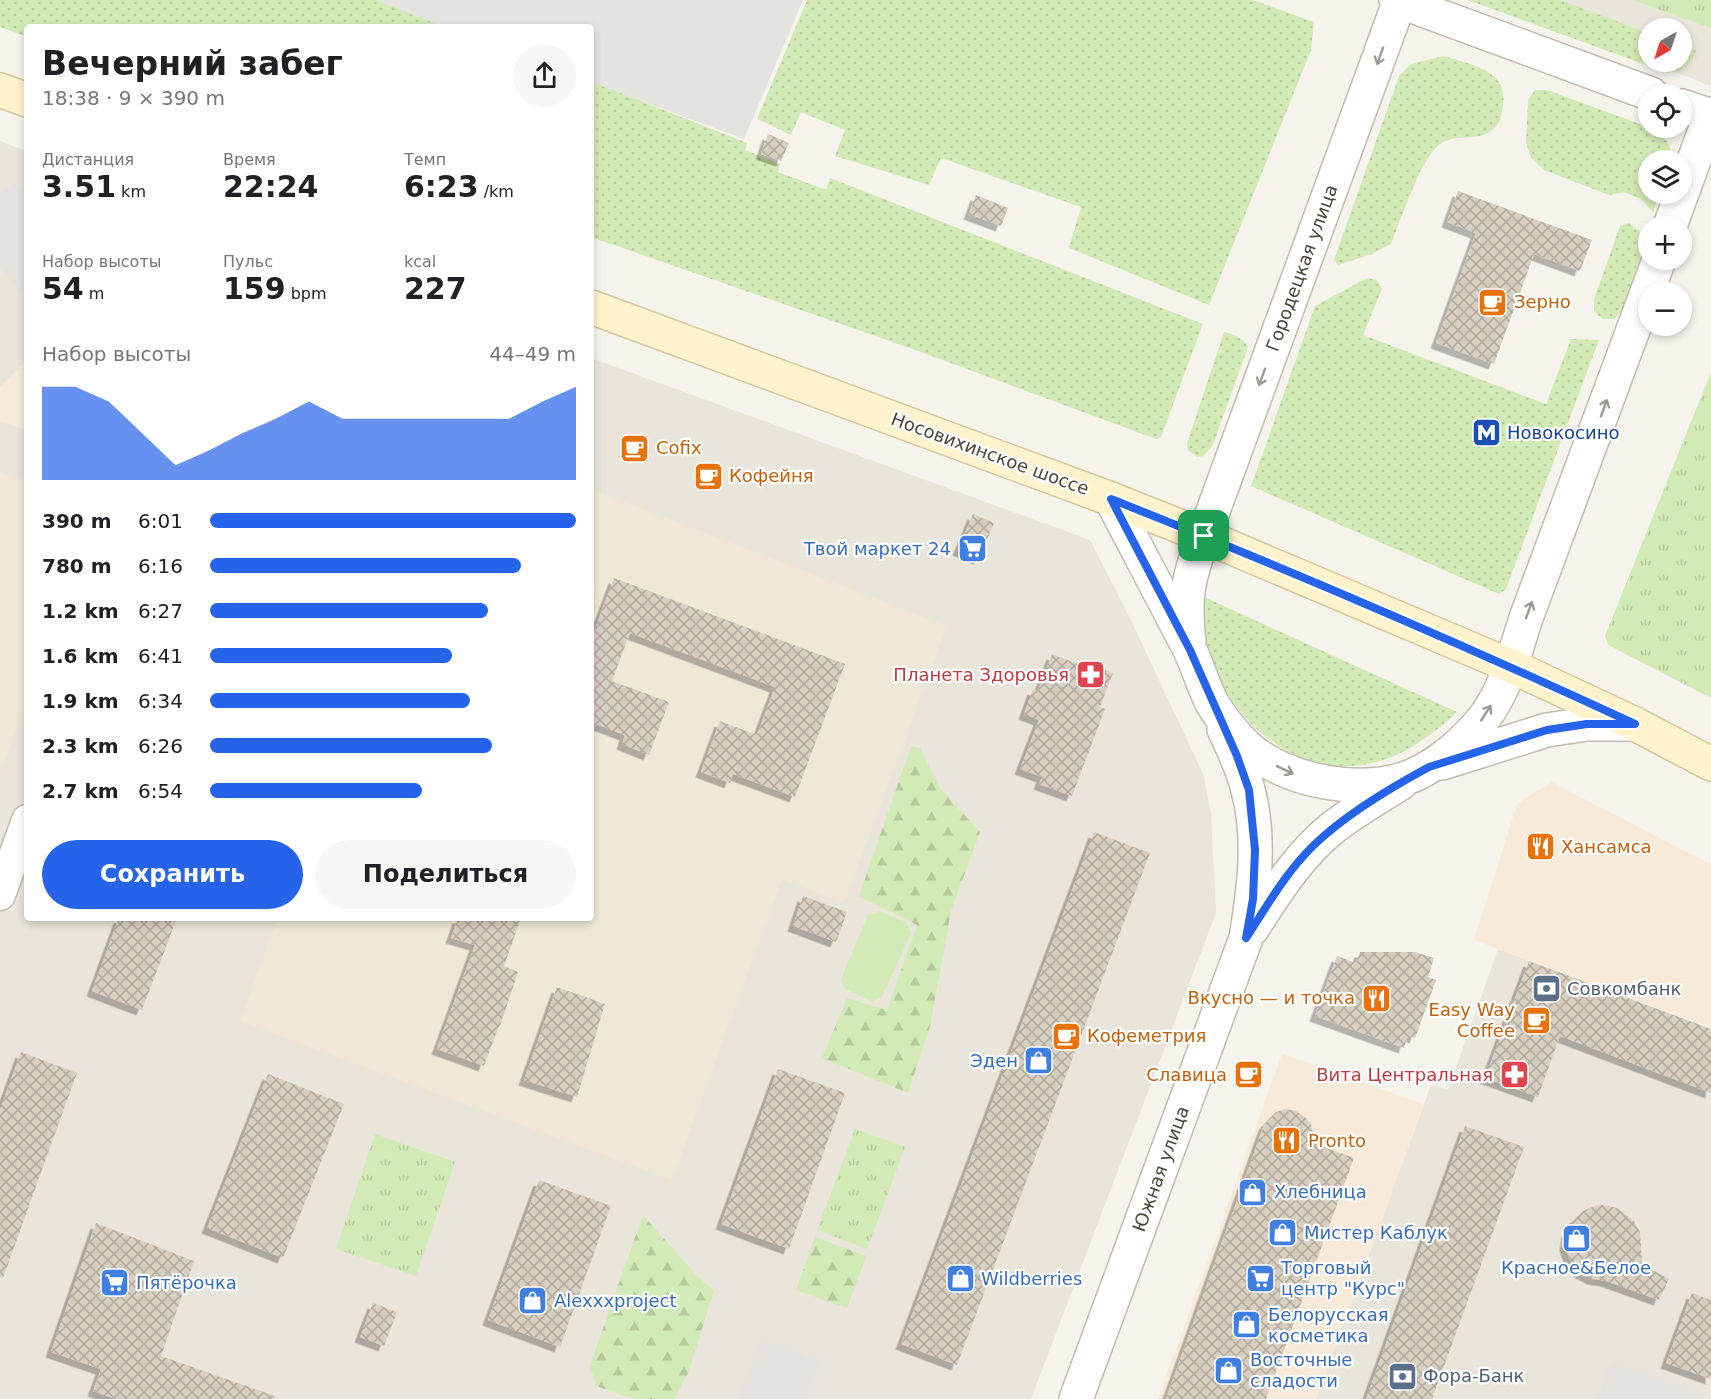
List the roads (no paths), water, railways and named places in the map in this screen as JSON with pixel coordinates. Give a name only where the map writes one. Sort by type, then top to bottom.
[{"type":"main road","points":[[0,90],[24,99]]},
{"type":"main road","name":"Носовихинское шоссе","points":[[594,309],[1111,499],[1204,536],[1511,666],[1635,724],[1711,764]]},
{"type":"street","points":[[1399,0],[1638,89]]},
{"type":"street","name":"Городецкая улица","points":[[1190,650],[1186,615],[1188,584],[1399,0]]},
{"type":"street","points":[[1673,216],[1703,113]]},
{"type":"street","points":[[1420,772],[1455,748],[1485,717],[1511,666],[1526,618],[1655,270]]},
{"type":"street","points":[[1111,499],[1190,650],[1212,703],[1247,746],[1272,764],[1304,778],[1338,784],[1364,785],[1420,772],[1547,730],[1587,724],[1635,724]]},
{"type":"street","name":"Южная улица","points":[[1076,1399],[1246,938],[1253,899],[1255,850],[1249,790],[1237,756],[1212,703]]},
{"type":"street","name":"Южная улица","points":[[1246,938],[1278,887],[1313,846],[1336,825],[1420,772]]},
{"type":"street","points":[[0,895],[24,828]]},
{"type":"place","name":"Зерно","points":[[1493,302]]},
{"type":"place","name":"Новокосино","points":[[1486,433]]},
{"type":"place","name":"Cofix","points":[[635,448]]},
{"type":"place","name":"Кофейня","points":[[708,476]]},
{"type":"place","name":"Твой маркет 24","points":[[972,549]]},
{"type":"place","name":"Планета Здоровья","points":[[1090,675]]},
{"type":"place","name":"Хансамса","points":[[1540,847]]},
{"type":"place","name":"Совкомбанк","points":[[1546,989]]},
{"type":"place","name":"Вкусно — и точка","points":[[1376,998]]},
{"type":"place","name":"Easy Way Coffee","points":[[1536,1020]]},
{"type":"place","name":"Кофеметрия","points":[[1066,1036]]},
{"type":"place","name":"Эден","points":[[1039,1061]]},
{"type":"place","name":"Славица","points":[[1248,1075]]},
{"type":"place","name":"Вита Центральная","points":[[1514,1075]]},
{"type":"place","name":"Pronto","points":[[1287,1141]]},
{"type":"place","name":"Хлебница","points":[[1253,1192]]},
{"type":"place","name":"Мистер Каблук","points":[[1283,1233]]},
{"type":"place","name":"Красное&Белое","points":[[1576,1239]]},
{"type":"place","name":"Торговый центр \"Курс\"","points":[[1260,1278]]},
{"type":"place","name":"Wildberries","points":[[960,1279]]},
{"type":"place","name":"Пятёрочка","points":[[115,1283]]},
{"type":"place","name":"Alexxxproject","points":[[533,1301]]},
{"type":"place","name":"Белорусская косметика","points":[[1247,1325]]},
{"type":"place","name":"Восточные сладости","points":[[1229,1370]]},
{"type":"place","name":"Фора-Банк","points":[[1402,1376]]}]
